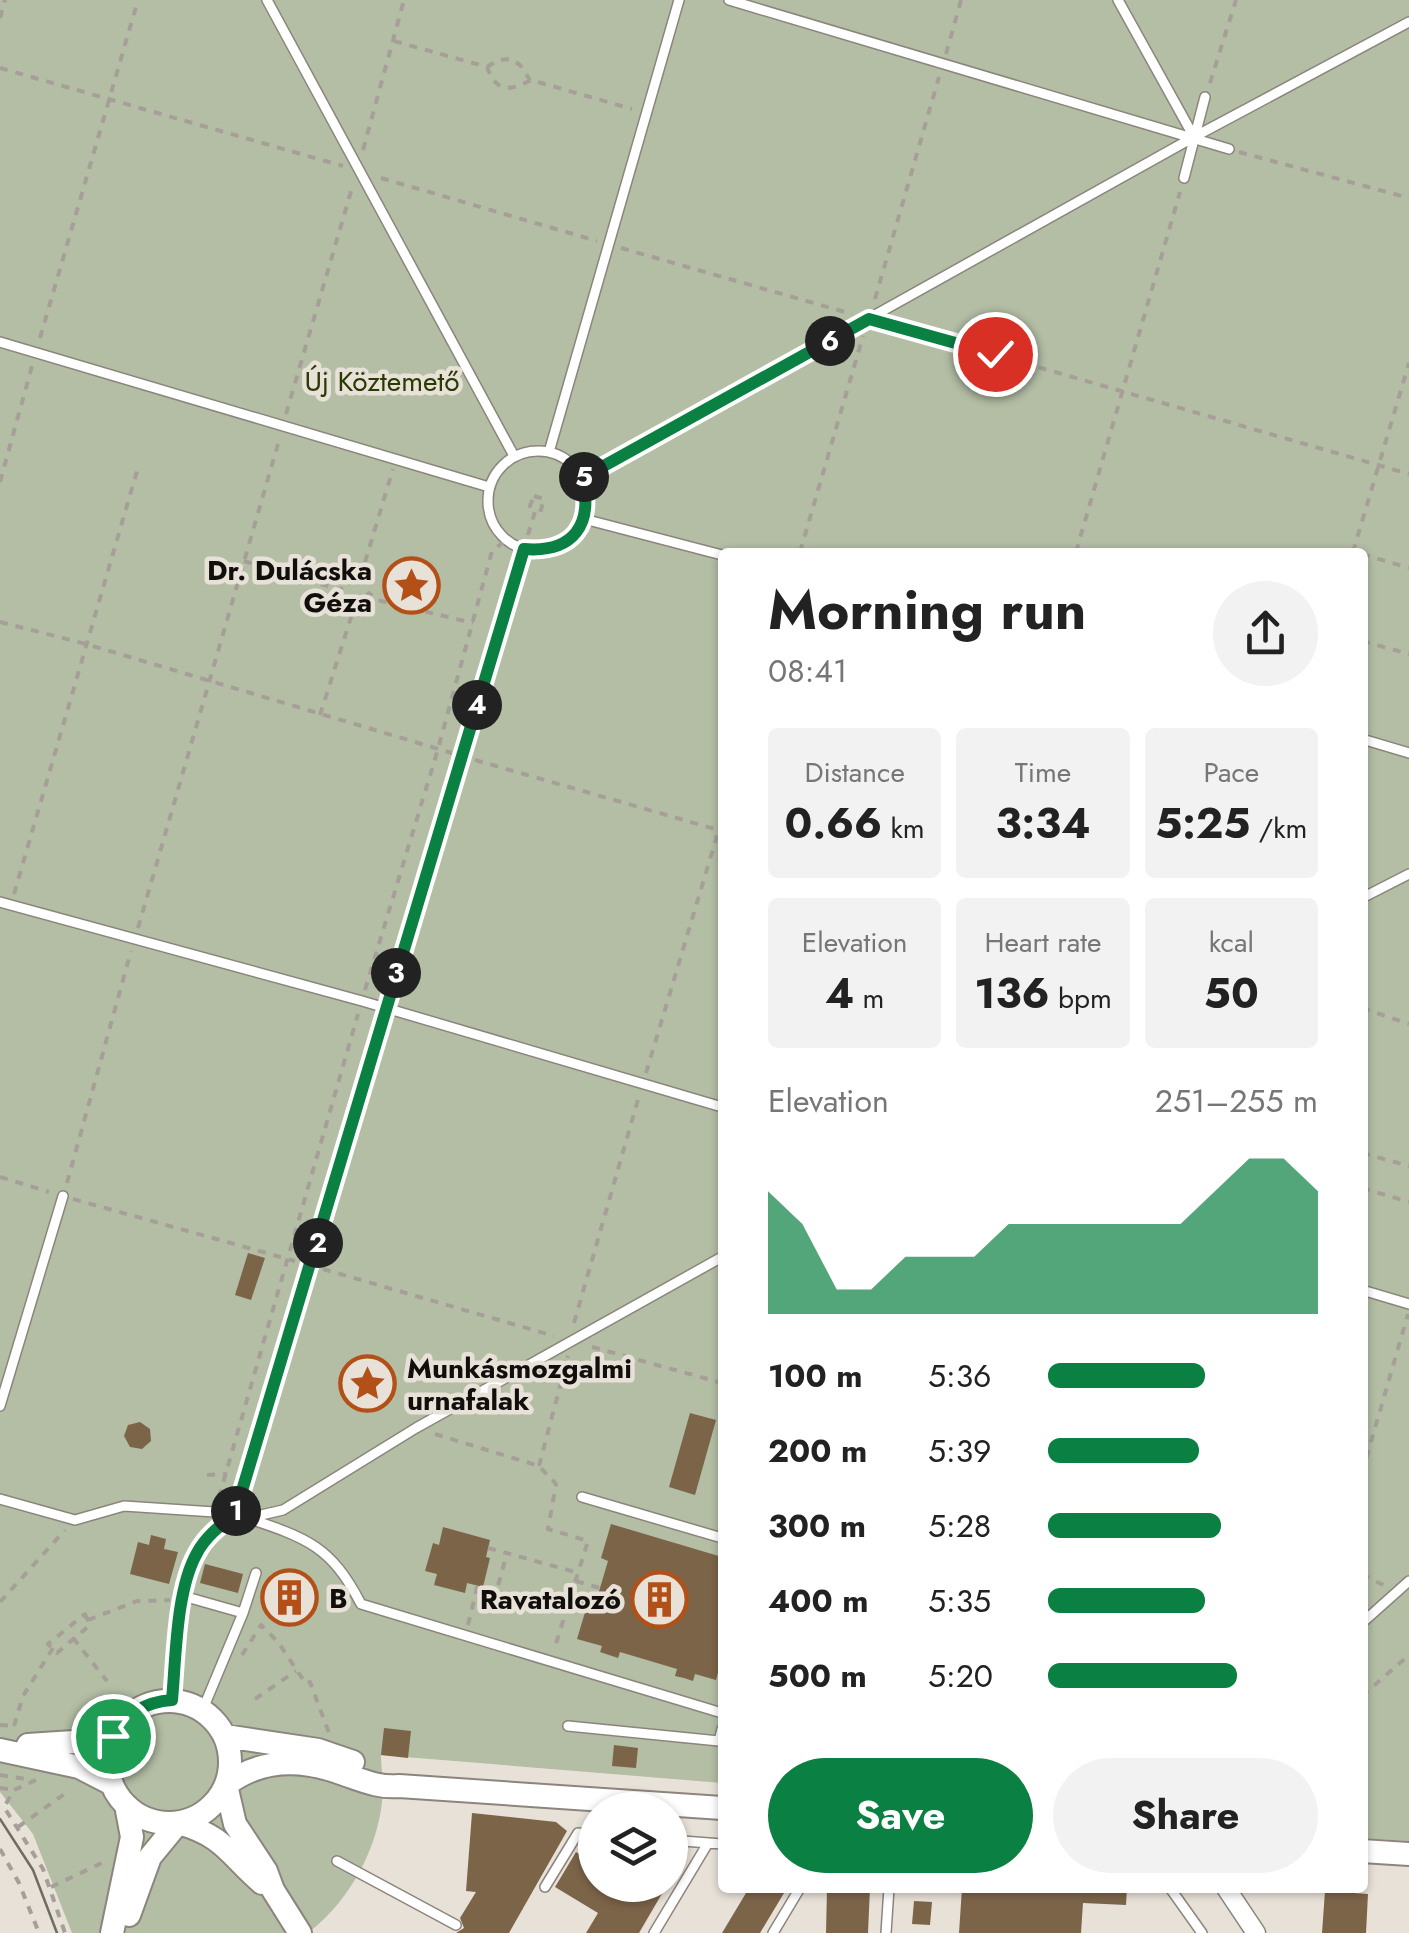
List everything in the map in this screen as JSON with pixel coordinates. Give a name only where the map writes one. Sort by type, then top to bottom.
[{"type":"street","points":[[112,1933],[132,1837],[126,1806],[112,1784],[107,1753],[122,1722],[142,1706],[172,1700],[203,1709],[225,1736],[230,1753],[226,1784],[235,1824],[266,1870],[273,1890],[300,1933]]},
{"type":"street","points":[[5,1750],[113,1736]]},
{"type":"street","points":[[225,1736],[333,1754],[399,1786]]},
{"type":"street","points":[[5,1750],[79,1767],[112,1784]]},
{"type":"street","points":[[122,1933],[150,1857],[178,1822],[212,1807],[226,1784],[259,1766],[286,1762],[325,1768],[386,1787],[718,1808]]},
{"type":"street","points":[[126,1806],[147,1819],[198,1828],[223,1842],[258,1880],[273,1890]]},
{"type":"street","points":[[1368,1851],[1409,1854]]},
{"type":"street","points":[[1229,1893],[1256,1933]]},
{"type":"lane","points":[[266,0],[514,456]]},
{"type":"lane","points":[[550,452],[679,0]]},
{"type":"lane","points":[[729,0],[1229,149]]},
{"type":"lane","points":[[1118,0],[1194,138]]},
{"type":"lane","points":[[582,478],[1409,22]]},
{"type":"lane","points":[[1184,178],[1206,98]]},
{"type":"lane","points":[[0,342],[490,487]]},
{"type":"lane","points":[[532,450],[550,452],[569,462],[582,478],[588,500],[584,519],[574,535],[561,545],[544,551],[524,549],[506,540],[493,524],[488,508],[490,487],[498,469],[514,456],[532,450]]},
{"type":"lane","points":[[584,519],[718,554]]},
{"type":"lane","points":[[172,1700],[178,1598],[200,1546],[235,1514],[524,549]]},
{"type":"lane","points":[[1368,741],[1409,753]]},
{"type":"lane","points":[[1368,895],[1409,874]]},
{"type":"lane","points":[[5,903],[386,1008],[718,1106]]},
{"type":"lane","points":[[0,1406],[63,1196]]},
{"type":"lane","points":[[0,1499],[76,1520],[124,1506],[261,1515],[283,1510],[416,1428],[718,1259]]},
{"type":"lane","points":[[1368,1292],[1409,1307]]},
{"type":"lane","points":[[582,1497],[718,1537]]},
{"type":"lane","points":[[235,1514],[315,1544],[346,1574],[361,1604],[718,1712]]},
{"type":"lane","points":[[203,1709],[256,1573]]},
{"type":"lane","points":[[1368,1618],[1409,1581]]},
{"type":"lane","points":[[178,1598],[243,1613]]},
{"type":"lane","points":[[568,1726],[718,1741]]},
{"type":"lane","points":[[545,1887],[578,1833]]},
{"type":"lane","points":[[688,1841],[718,1844]]},
{"type":"lane","points":[[654,1933],[708,1843]]},
{"type":"lane","points":[[337,1861],[456,1926]]},
{"type":"lane","points":[[773,1933],[797,1893]]},
{"type":"lane","points":[[886,1933],[889,1893]]},
{"type":"lane","points":[[1174,1893],[1202,1933]]},
{"type":"path","points":[[0,18],[5,0]]},
{"type":"path","points":[[0,482],[138,0]]},
{"type":"path","points":[[63,1196],[404,0]]},
{"type":"path","points":[[801,548],[961,0]]},
{"type":"path","points":[[1206,98],[1236,0]]},
{"type":"path","points":[[392,40],[487,67],[510,58],[530,80],[646,114]]},
{"type":"path","points":[[487,67],[492,81],[502,89],[514,89],[530,80]]},
{"type":"path","points":[[0,68],[1409,474]]},
{"type":"path","points":[[1229,149],[1409,198]]},
{"type":"path","points":[[1077,548],[1184,178]]},
{"type":"path","points":[[1357,548],[1409,364]]},
{"type":"path","points":[[340,590],[348,581],[359,582],[395,460]]},
{"type":"path","points":[[5,903],[137,471]]},
{"type":"path","points":[[530,527],[536,508]]},
{"type":"path","points":[[1368,556],[1409,568]]},
{"type":"path","points":[[244,560],[340,590],[354,608]]},
{"type":"path","points":[[398,606],[404,582]]},
{"type":"path","points":[[320,715],[354,608],[369,592],[376,600],[473,624]]},
{"type":"path","points":[[0,622],[718,830]]},
{"type":"path","points":[[1368,643],[1409,654]]},
{"type":"path","points":[[1368,1010],[1409,1024]]},
{"type":"path","points":[[1368,1154],[1409,1166]]},
{"type":"path","points":[[0,1177],[718,1382]]},
{"type":"path","points":[[1368,1190],[1409,1202]]},
{"type":"path","points":[[1368,1452],[1409,1307]]},
{"type":"path","points":[[539,1466],[569,1340]]},
{"type":"path","points":[[416,1428],[539,1466],[556,1484],[548,1529],[588,1541],[552,1659]]},
{"type":"path","points":[[207,1475],[226,1474],[246,1480]]},
{"type":"path","points":[[0,1602],[76,1520]]},
{"type":"path","points":[[488,1548],[579,1573]]},
{"type":"path","points":[[476,1592],[495,1596],[506,1553]]},
{"type":"path","points":[[1368,1577],[1396,1593]]},
{"type":"path","points":[[576,1581],[600,1588]]},
{"type":"path","points":[[465,1634],[477,1588],[472,1584]]},
{"type":"path","points":[[88,1620],[137,1601],[178,1598]]},
{"type":"path","points":[[85,1614],[88,1620],[90,1625],[56,1652],[48,1644],[75,1619],[85,1614]]},
{"type":"path","points":[[237,1664],[261,1625],[278,1642],[306,1684],[310,1682],[330,1733]]},
{"type":"path","points":[[73,1638],[107,1681]]},
{"type":"path","points":[[14,1726],[23,1696],[53,1648]]},
{"type":"path","points":[[1368,1691],[1409,1655]]},
{"type":"path","points":[[255,1699],[298,1670]]},
{"type":"path","points":[[0,1775],[32,1780],[50,1778]]},
{"type":"path","points":[[32,1780],[14,1790],[4,1807],[50,1888],[65,1933]]},
{"type":"path","points":[[0,1788],[14,1790]]},
{"type":"path","points":[[18,1827],[70,1790]]},
{"type":"path","points":[[0,1849],[39,1933]]},
{"type":"path","points":[[50,1888],[112,1858]]},
{"type":"green space","name":"Új Köztemető","points":[[0,0],[1409,0],[1409,1841],[1368,1838],[1368,548],[718,548],[718,1783],[381,1755],[381,1808],[370,1849],[338,1904],[308,1933],[72,1933],[33,1834],[0,1792]]},
{"type":"building","points":[[248,1253],[265,1258],[251,1300],[235,1295]]},
{"type":"building","points":[[690,1413],[716,1420],[695,1495],[669,1487]]},
{"type":"building","points":[[140,1422],[150,1429],[151,1441],[142,1449],[130,1447],[124,1436],[128,1425]]},
{"type":"building","name":"Ravatalozó","points":[[611,1524],[718,1556],[716,1680],[695,1674],[693,1681],[675,1676],[677,1669],[620,1652],[618,1658],[600,1652],[602,1646],[577,1639],[586,1609],[593,1611],[608,1561],[601,1558]]},
{"type":"building","points":[[443,1527],[490,1540],[483,1587],[467,1583],[465,1593],[434,1585],[437,1574],[425,1571],[433,1543],[439,1545]]},
{"type":"building","points":[[151,1535],[166,1539],[164,1549],[178,1552],[169,1584],[130,1574],[138,1542],[149,1545]]},
{"type":"building","points":[[205,1564],[243,1574],[238,1593],[200,1583]]},
{"type":"building","name":"B","points":[[294,1575],[309,1579],[307,1586],[314,1588],[305,1621],[267,1611],[276,1578],[292,1582]]},
{"type":"building","points":[[384,1728],[411,1731],[408,1758],[381,1755]]},
{"type":"building","points":[[614,1745],[638,1748],[636,1768],[612,1766]]},
{"type":"building","points":[[472,1813],[556,1822],[567,1831],[509,1933],[456,1933],[464,1928],[460,1918],[476,1892],[466,1891]]},
{"type":"building","points":[[576,1852],[578,1853],[578,1901],[555,1887]]},
{"type":"building","points":[[746,1893],[784,1893],[760,1933],[722,1933]]},
{"type":"building","points":[[827,1893],[870,1893],[868,1933],[826,1933]]},
{"type":"building","points":[[962,1893],[1127,1893],[1126,1905],[1083,1903],[1081,1933],[959,1933]]},
{"type":"building","points":[[1325,1893],[1368,1894],[1366,1933],[1322,1933]]},
{"type":"building","points":[[914,1901],[932,1902],[930,1925],[912,1924]]},
{"type":"building","points":[[580,1902],[657,1902],[639,1933],[586,1933],[598,1913]]},
{"type":"tram line","points":[[0,1819],[33,1870],[57,1933]]},
{"type":"place","name":"Dr. Dulácska Géza","points":[[411,586]]},
{"type":"place","name":"Munkásmozgalmi urnafalak","points":[[368,1384]]},
{"type":"place","name":"B","points":[[290,1598]]},
{"type":"place","name":"Ravatalozó","points":[[660,1599]]},
{"type":"route","points":[[113,1736],[122,1722],[142,1706],[172,1700],[183,1596],[194,1557],[214,1531],[235,1514],[524,549],[544,551],[574,535],[584,519],[588,500],[582,478],[869,319],[995,354]]}]
